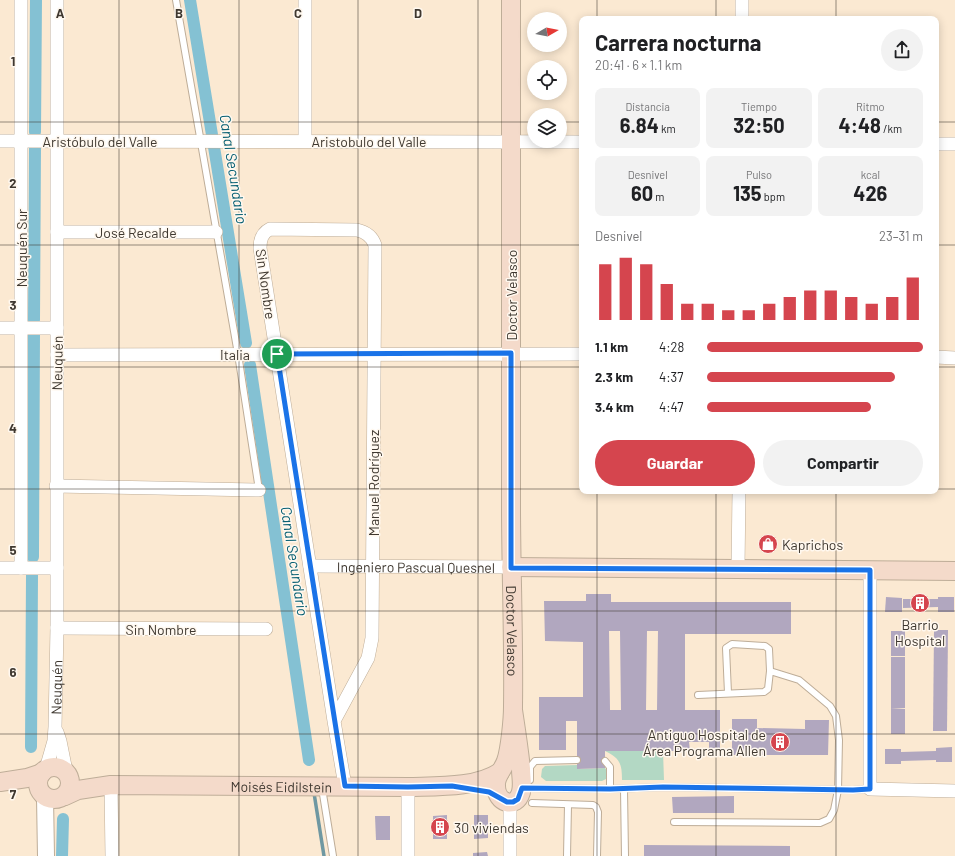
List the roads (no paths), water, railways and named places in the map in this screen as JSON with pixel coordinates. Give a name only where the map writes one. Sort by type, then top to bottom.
[{"type":"main road","name":"Doctor Velasco","points":[[505,800],[496,792],[496,785],[497,777],[507,757],[513,710],[511,568],[511,0]]},
{"type":"main road","name":"Ingeniero Pascual Quesnel","points":[[511,568],[955,571]]},
{"type":"main road","name":"Doctor Velasco","points":[[513,710],[525,784]]},
{"type":"main road","name":"Moisés Eidilstein","points":[[44,771],[56,767],[67,774],[111,785]]},
{"type":"main road","points":[[501,770],[509,767],[518,770],[525,784],[518,799],[505,800]]},
{"type":"main road","name":"Moisés Eidilstein","points":[[452,786],[485,779],[501,770]]},
{"type":"main road","points":[[0,782],[27,778],[44,771]]},
{"type":"main road","points":[[44,771],[38,783],[53,796]]},
{"type":"main road","points":[[0,786],[32,790],[53,796],[70,786],[71,781],[67,774]]},
{"type":"main road","name":"Moisés Eidilstein","points":[[53,796],[78,790],[111,785],[452,786],[489,792],[505,800]]},
{"type":"street","name":"Neuquén Sur","points":[[21,0],[21,568]]},
{"type":"street","name":"Neuquén","points":[[44,771],[54,741],[57,628],[56,0]]},
{"type":"street","points":[[304,141],[305,0]]},
{"type":"street","points":[[742,0],[742,16]]},
{"type":"street","name":"Aristóbulo del Valle","points":[[0,142],[227,141]]},
{"type":"street","name":"Aristobulo del Valle","points":[[227,141],[511,142]]},
{"type":"street","points":[[511,142],[579,142]]},
{"type":"street","points":[[939,144],[955,144]]},
{"type":"street","name":"Manuel Rodríguez","points":[[263,233],[274,228],[350,230],[362,231],[371,236],[374,241],[372,638],[368,658],[334,721]]},
{"type":"street","name":"José Recalde","points":[[57,232],[216,232]]},
{"type":"street","name":"Sin Nombre","points":[[263,233],[260,248],[345,786]]},
{"type":"street","points":[[0,328],[57,328]]},
{"type":"street","name":"Italia","points":[[57,355],[579,354]]},
{"type":"street","points":[[939,357],[955,358]]},
{"type":"street","points":[[56,486],[259,490]]},
{"type":"street","points":[[738,569],[739,494]]},
{"type":"street","name":"Ingeniero Pascual Quesnel","points":[[310,566],[511,568]]},
{"type":"street","points":[[0,568],[57,568]]},
{"type":"street","points":[[870,570],[870,789],[955,791]]},
{"type":"street","name":"Sin Nombre","points":[[57,628],[266,629]]},
{"type":"street","name":"Neuquén","points":[[55,727],[60,741],[67,774]]},
{"type":"street","points":[[111,785],[112,856]]},
{"type":"street","points":[[408,787],[408,856]]},
{"type":"street","points":[[46,856],[46,833],[53,796]]},
{"type":"street","name":"Doctor Velasco","points":[[505,800],[510,856]]},
{"type":"lane","points":[[176,0],[238,354],[259,490]]},
{"type":"lane","points":[[698,694],[728,694],[764,692],[768,689],[770,649],[765,646],[732,644],[726,648],[728,694]]},
{"type":"lane","points":[[674,822],[820,823],[829,819],[834,810],[838,790],[839,740],[836,716],[830,706],[799,680],[770,671]]},
{"type":"lane","points":[[577,760],[535,761],[530,767],[525,784],[610,789],[663,787],[838,790],[870,789]]},
{"type":"lane","points":[[605,761],[610,766],[610,789]]},
{"type":"lane","points":[[322,786],[333,856]]},
{"type":"lane","points":[[624,789],[625,856]]},
{"type":"lane","points":[[532,803],[596,807],[598,812],[597,856]]},
{"type":"lane","points":[[567,856],[568,805]]},
{"type":"waterway","points":[[35,132],[36,0]]},
{"type":"waterway","name":"Canal Secundario","points":[[190,0],[246,343]]},
{"type":"waterway","points":[[34,320],[35,146]]},
{"type":"waterway","points":[[33,557],[34,333]]},
{"type":"waterway","name":"Canal Secundario","points":[[250,365],[309,760]]},
{"type":"waterway","points":[[31,747],[32,575]]},
{"type":"waterway","points":[[314,793],[324,856]]},
{"type":"waterway","points":[[62,856],[63,819]]},
{"type":"place","name":"Kaprichos","points":[[768,544]]},
{"type":"place","name":"Barrio Hospital","points":[[920,603]]},
{"type":"place","name":"Antiguo Hospital de Área Programa Allen","points":[[780,742]]},
{"type":"place","name":"30 viviendas","points":[[440,827]]}]
